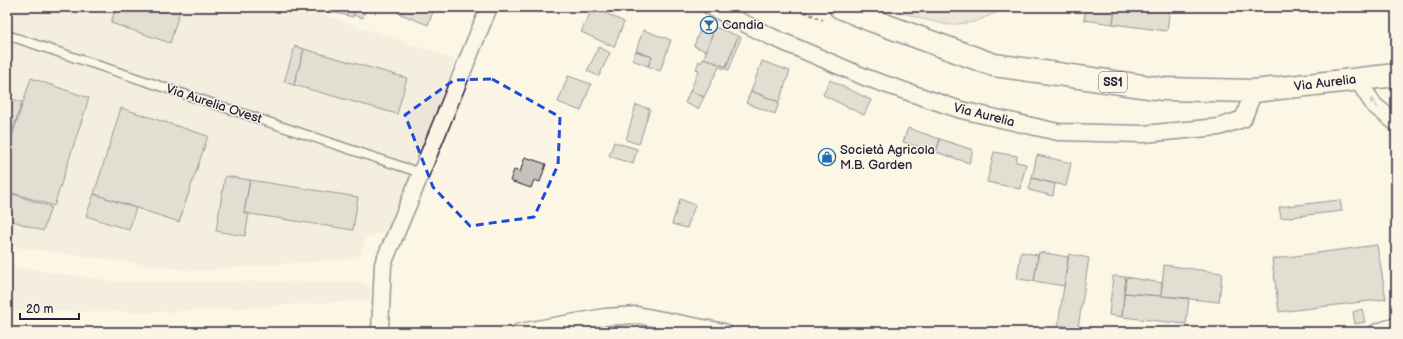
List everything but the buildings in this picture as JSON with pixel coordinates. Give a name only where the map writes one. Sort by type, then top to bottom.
[{"type":"main road","name":"Via Aurelia","points":[[840,7],[870,20],[994,65],[1163,89],[1254,91],[1311,86],[1396,75]]},
{"type":"street","points":[[381,331],[383,264],[489,7]]},
{"type":"street","name":"Via Aurelia","points":[[711,7],[772,37],[867,78],[961,110],[1058,132],[1143,134],[1219,127],[1243,120],[1254,91]]},
{"type":"street","points":[[1357,79],[1374,105],[1396,123]]},
{"type":"street","points":[[520,332],[604,317],[637,315],[724,332]]},
{"type":"street","points":[[1377,332],[1396,326]]},
{"type":"lane","name":"Via Aurelia Ovest","points":[[7,35],[421,173]]},
{"type":"highlighted area","points":[[492,79],[560,117],[558,165],[534,217],[470,226],[433,187],[405,115],[454,80]]},
{"type":"shaded area","points":[[7,7],[301,7],[455,59],[420,153],[387,231],[366,238],[358,258],[194,271],[7,246]]},
{"type":"shaded area","points":[[7,266],[112,281],[362,282],[370,287],[371,300],[168,312],[7,311]]},
{"type":"green space","points":[[883,7],[1004,7],[998,12],[974,22],[948,25]]},
{"type":"place","name":"Candia","points":[[709,25]]},
{"type":"place","name":"Società Agricola M.B. Garden","points":[[827,157]]}]
